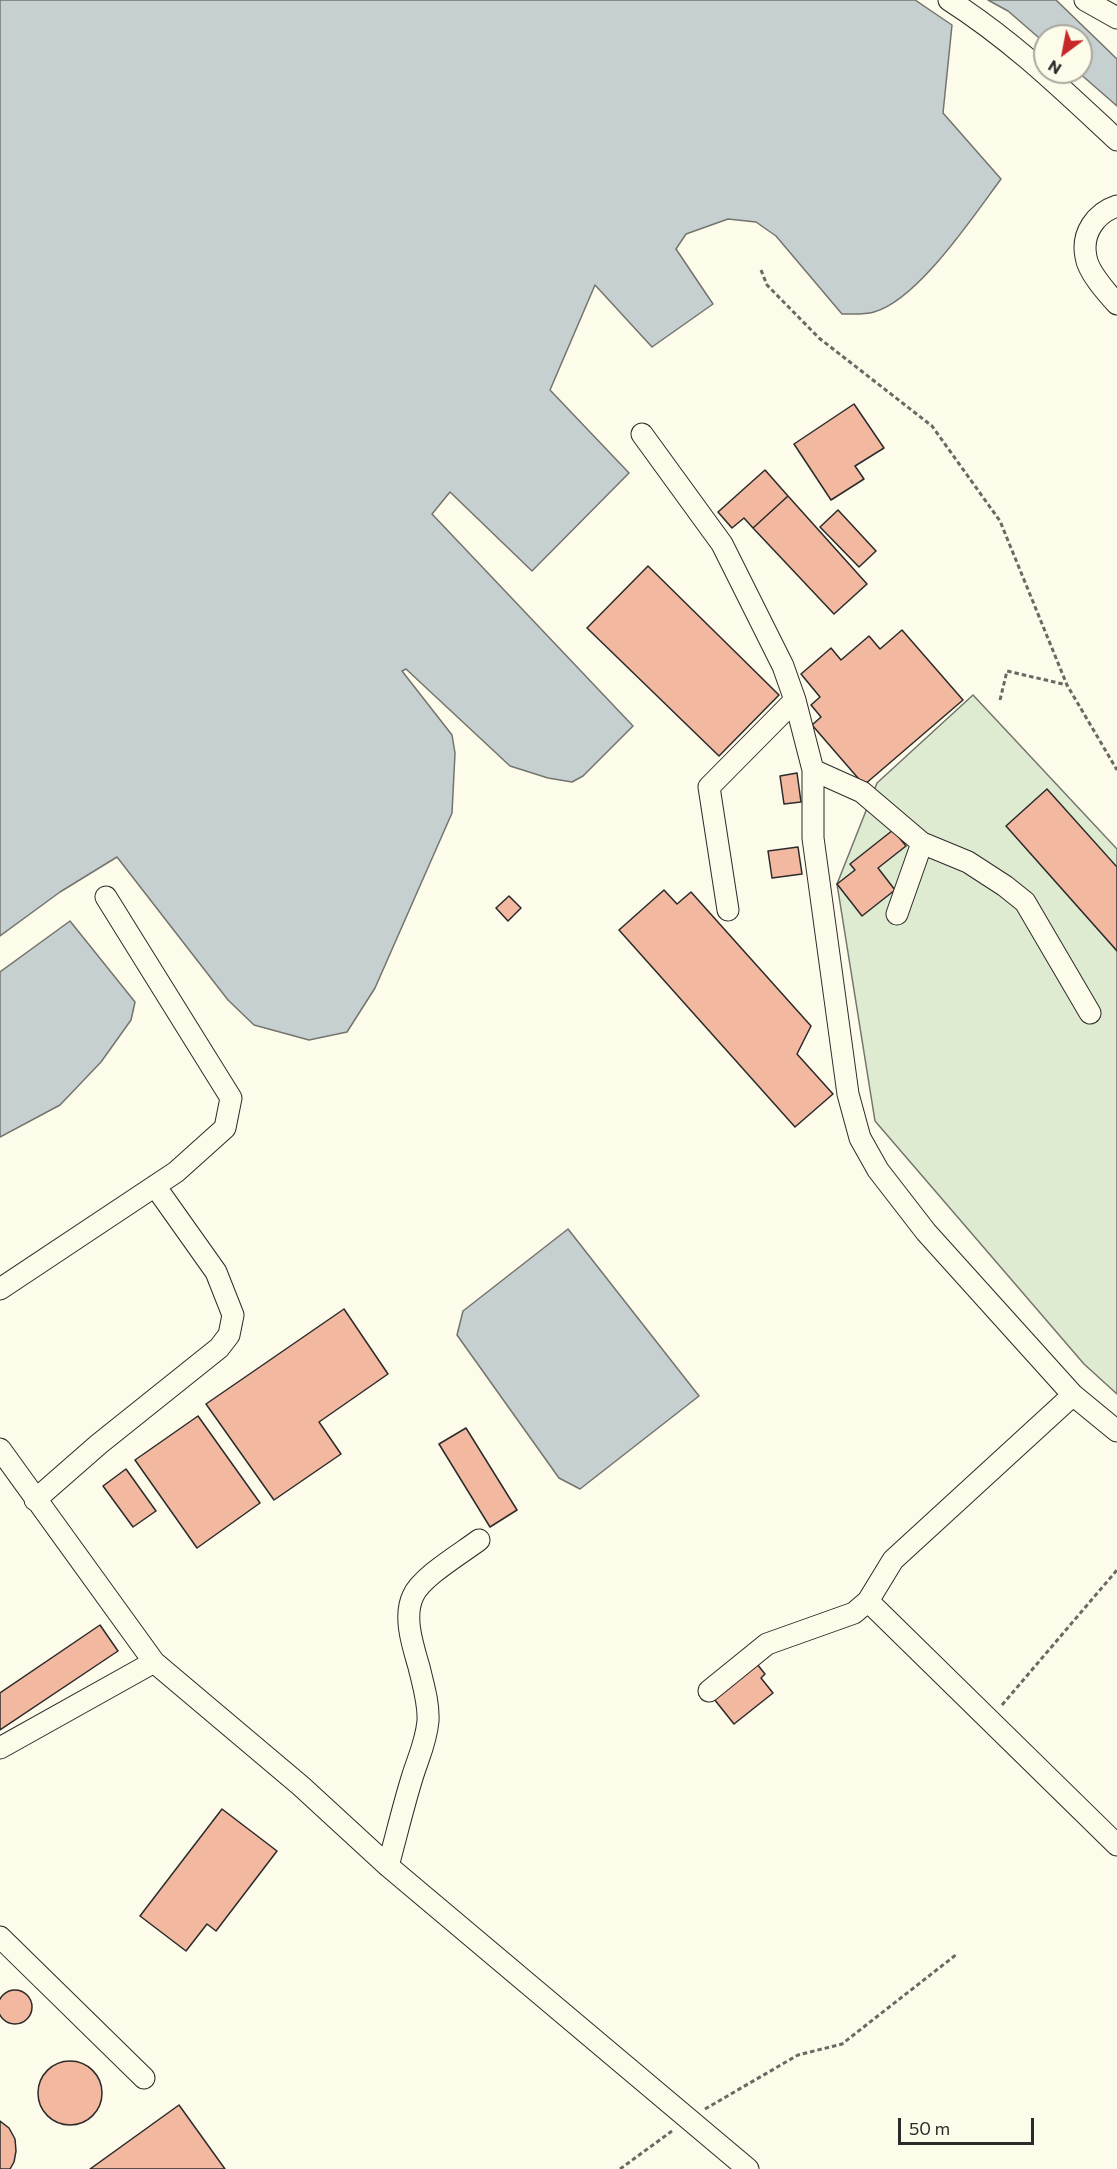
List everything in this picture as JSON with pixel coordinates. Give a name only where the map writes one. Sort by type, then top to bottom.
[{"type":"street","points":[[949,0],[1020,50],[1117,140]]},
{"type":"street","points":[[1085,0],[1117,18]]},
{"type":"street","points":[[1117,206],[1101,213],[1092,223],[1086,240],[1086,258],[1102,287],[1117,304]]},
{"type":"street","points":[[642,434],[722,544],[783,666],[795,700],[813,770],[813,838],[848,1094],[860,1138],[878,1170],[926,1232],[1073,1395],[1117,1431]]},
{"type":"street","points":[[728,910],[709,787],[795,700]]},
{"type":"street","points":[[813,770],[862,792],[922,843],[968,862],[1025,902],[1090,1013]]},
{"type":"street","points":[[897,914],[922,843]]},
{"type":"street","points":[[0,1289],[176,1172],[225,1128],[231,1098],[106,897]]},
{"type":"street","points":[[35,1500],[99,1444],[219,1348],[229,1335],[233,1315],[216,1272],[155,1186]]},
{"type":"street","points":[[709,1691],[767,1644],[854,1613],[868,1601],[893,1560],[1073,1395]]},
{"type":"street","points":[[0,1449],[153,1662],[301,1786],[387,1866],[748,2169]]},
{"type":"street","points":[[387,1866],[413,1776],[425,1745],[428,1718],[425,1692],[409,1625],[409,1610],[413,1595],[437,1571],[479,1540]]},
{"type":"street","points":[[868,1601],[1117,1845]]},
{"type":"street","points":[[0,1748],[153,1662]]},
{"type":"street","points":[[0,1937],[144,2078]]},
{"type":"path","points":[[760,270],[767,285],[819,338],[932,426],[1000,521],[1066,685],[1117,770]]},
{"type":"path","points":[[1000,700],[1007,671],[1066,685]]},
{"type":"path","points":[[989,1720],[1117,1570]]},
{"type":"path","points":[[620,2169],[688,2119],[798,2055],[842,2044],[957,1954]]},
{"type":"green space","points":[[973,695],[1117,849],[1117,1394],[1084,1364],[875,1121],[837,884],[877,783]]},
{"type":"shaded area","points":[[0,0],[915,0],[952,25],[943,113],[1001,179],[944,255],[909,291],[891,304],[874,312],[842,314],[776,236],[756,222],[728,219],[686,234],[676,249],[713,304],[652,347],[595,285],[550,390],[629,473],[532,571],[450,492],[432,514],[633,726],[583,776],[572,782],[548,778],[510,766],[406,669],[402,671],[452,735],[455,753],[452,813],[375,988],[347,1032],[309,1040],[254,1025],[228,1000],[117,857],[60,892],[0,936]]},
{"type":"shaded area","points":[[988,0],[1056,0],[1081,24],[1033,24],[1033,33],[1008,11]]},
{"type":"shaded area","points":[[1093,36],[1117,59],[1117,106],[1092,84]]},
{"type":"shaded area","points":[[70,921],[135,1002],[131,1020],[101,1062],[60,1105],[0,1137],[0,972]]},
{"type":"shaded area","points":[[568,1229],[699,1396],[580,1489],[559,1478],[457,1335],[463,1311]]},
{"type":"building","points":[[854,404],[884,448],[855,466],[864,479],[831,500],[794,444]]},
{"type":"building","points":[[765,470],[788,496],[753,528],[744,518],[732,528],[718,512]]},
{"type":"building","points":[[788,496],[867,584],[834,614],[753,528]]},
{"type":"building","points":[[838,510],[876,551],[859,567],[820,527]]},
{"type":"building","points":[[648,566],[779,695],[719,756],[587,628]]},
{"type":"building","points":[[902,630],[963,700],[864,785],[812,725],[821,717],[811,705],[820,697],[801,674],[831,648],[841,660],[869,636],[880,649]]},
{"type":"building","points":[[797,773],[801,802],[784,804],[780,776]]},
{"type":"building","points":[[1047,789],[1117,867],[1117,951],[1006,826]]},
{"type":"building","points":[[893,830],[906,846],[878,868],[895,890],[862,916],[837,884],[855,870],[850,864]]},
{"type":"building","points":[[798,847],[802,874],[772,878],[768,851]]},
{"type":"building","points":[[664,890],[677,904],[691,892],[811,1026],[797,1054],[833,1094],[795,1127],[619,930]]},
{"type":"building","points":[[509,896],[521,908],[508,921],[496,908]]},
{"type":"building","points":[[344,1309],[388,1374],[319,1422],[341,1454],[274,1500],[206,1404]]},
{"type":"building","points":[[198,1416],[260,1503],[197,1548],[135,1460]]},
{"type":"building","points":[[466,1428],[517,1510],[490,1527],[439,1444]]},
{"type":"building","points":[[126,1469],[156,1511],[133,1527],[103,1486]]},
{"type":"building","points":[[100,1625],[118,1651],[0,1730],[0,1693]]},
{"type":"building","points":[[753,1659],[765,1674],[761,1678],[773,1693],[734,1724],[710,1694]]},
{"type":"building","points":[[222,1809],[277,1851],[216,1931],[207,1924],[186,1951],[140,1916]]},
{"type":"building","points":[[15,1990],[27,1995],[32,2007],[27,2019],[15,2024],[3,2019],[-2,2007],[3,1995]]},
{"type":"building","points":[[70,2061],[88,2067],[96,2075],[102,2093],[96,2111],[88,2119],[70,2125],[52,2119],[44,2111],[38,2093],[44,2075],[52,2067]]},
{"type":"building","points":[[179,2105],[225,2169],[90,2169]]},
{"type":"building","points":[[0,2121],[9,2128],[15,2139],[16,2151],[10,2169],[0,2169]]}]
